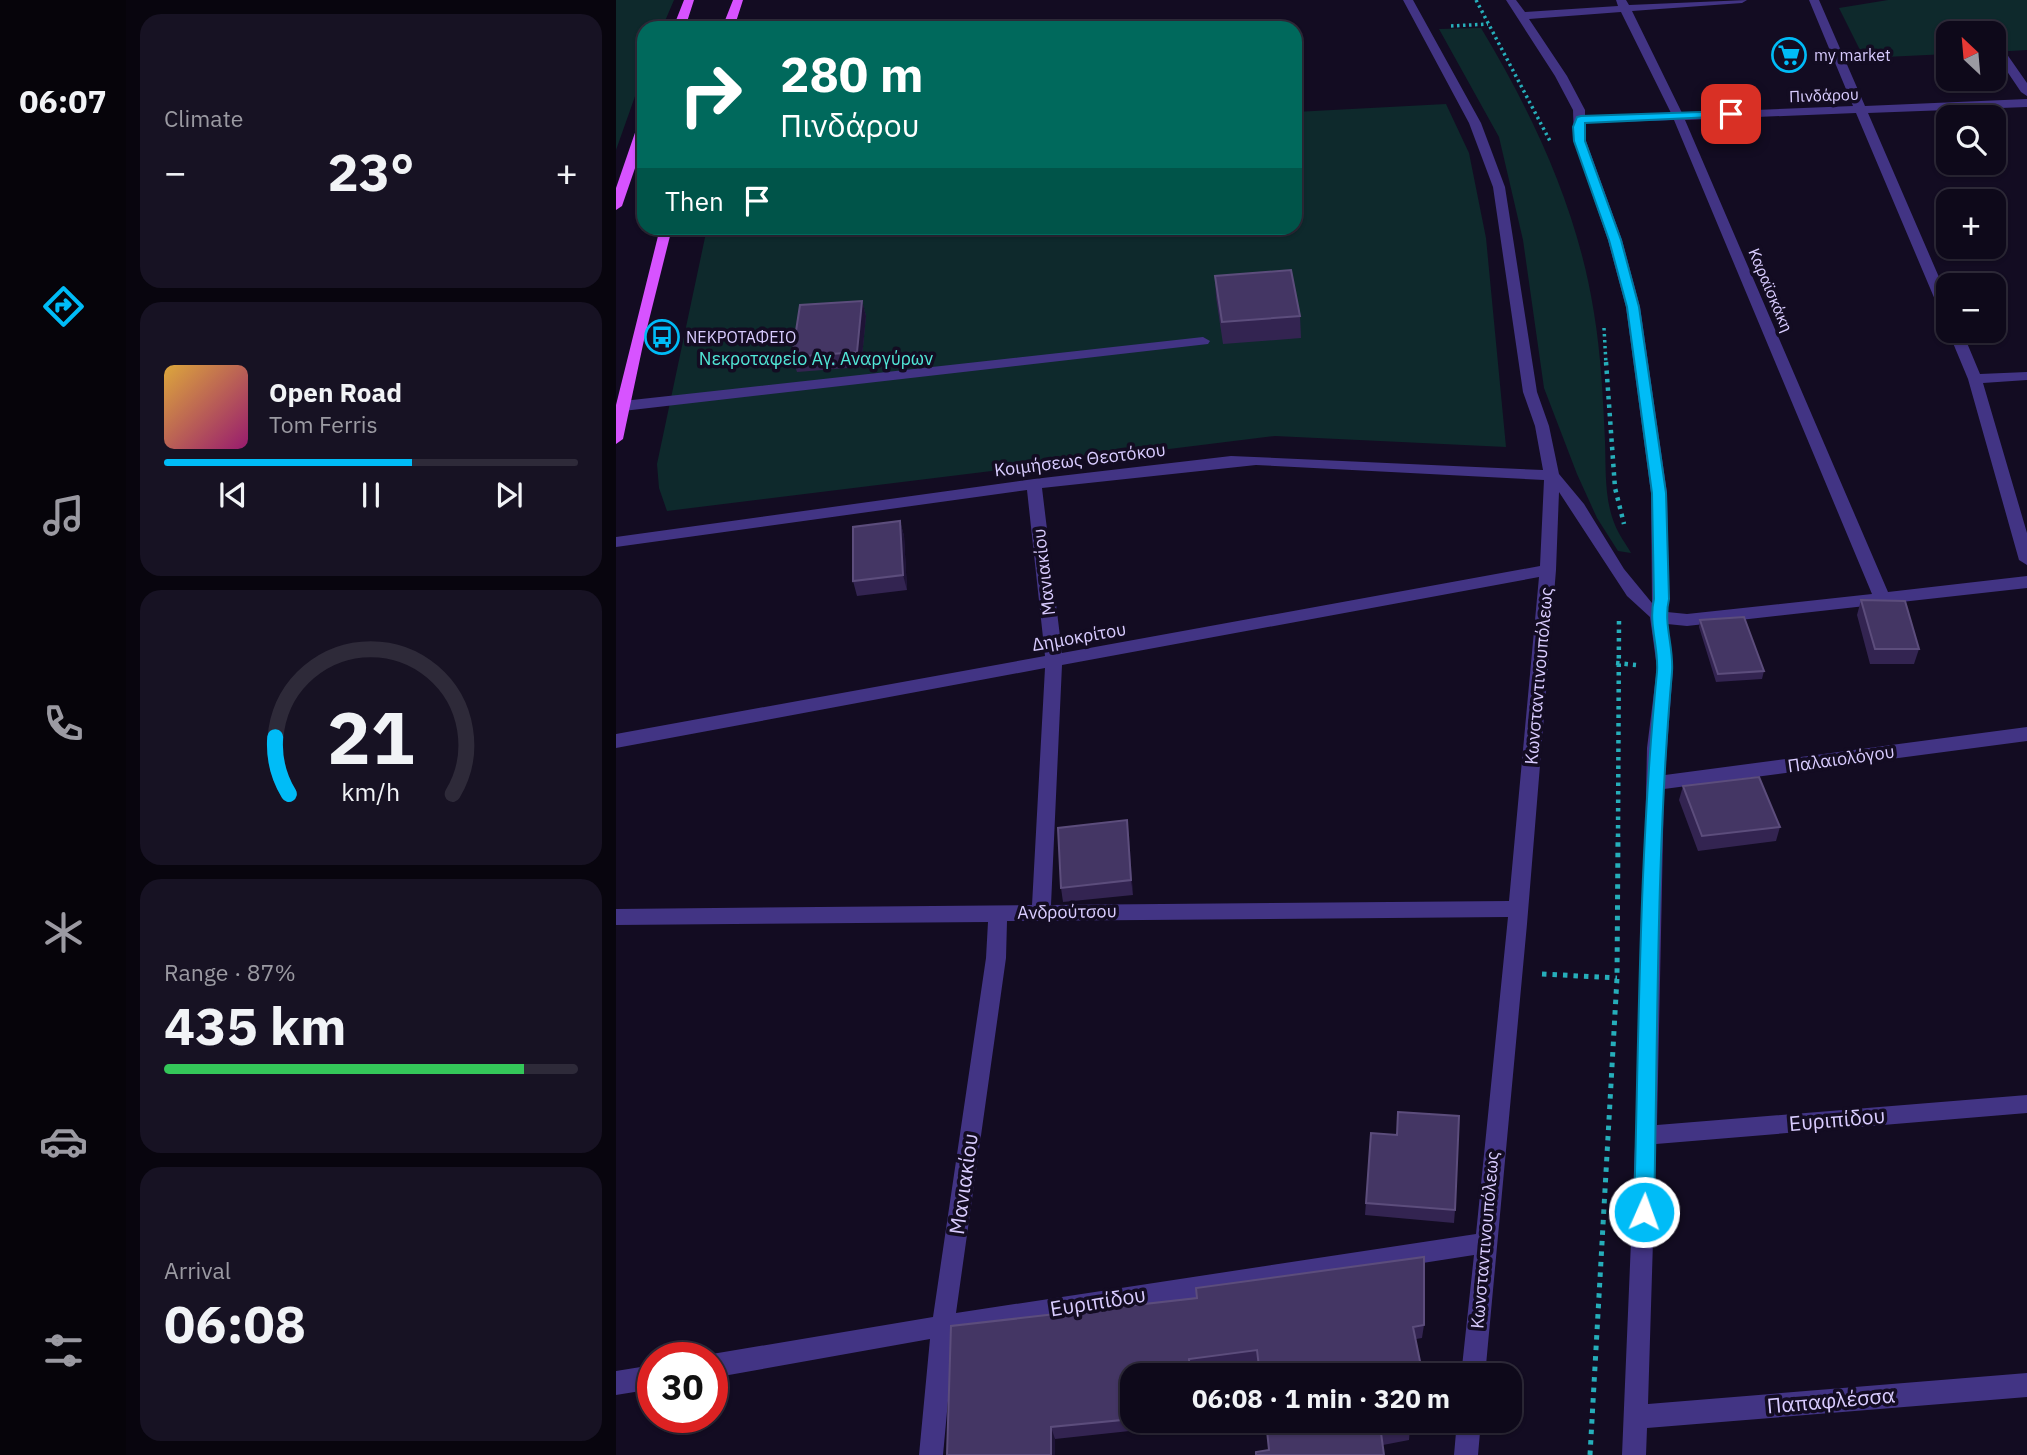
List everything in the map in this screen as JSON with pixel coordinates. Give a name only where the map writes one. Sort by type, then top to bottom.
[{"type":"main road","points":[[681,21],[689,0]]},
{"type":"main road","points":[[731,21],[738,0]]},
{"type":"main road","points":[[616,206],[637,144]]},
{"type":"main road","points":[[616,439],[664,235]]},
{"type":"street","name":"Κωνσταντινουπόλεως","points":[[1408,0],[1475,123],[1499,187],[1530,392],[1542,426],[1552,475],[1548,570],[1474,1363]]},
{"type":"street","points":[[1511,0],[1561,76],[1581,120],[1580,141],[1615,240],[1642,360],[1659,493],[1661,599],[1658,615],[1665,668],[1656,783],[1647,1135],[1634,1455]]},
{"type":"street","points":[[1520,16],[1623,4],[1742,0]]},
{"type":"street","points":[[1814,0],[1936,285]]},
{"type":"street","name":"Καραϊσκάκη","points":[[1623,4],[1678,116],[1882,597]]},
{"type":"street","points":[[2006,61],[2027,92]]},
{"type":"street","name":"Πινδάρου","points":[[1581,120],[2027,103]]},
{"type":"street","points":[[623,406],[1203,341]]},
{"type":"street","points":[[1960,343],[1975,379],[2027,560]]},
{"type":"street","points":[[1975,379],[2027,376]]},
{"type":"street","name":"Κοιμήσεως Θεοτόκου","points":[[616,542],[1034,484],[1256,460],[1552,475]]},
{"type":"street","points":[[1552,475],[1571,496],[1628,583],[1658,615],[1687,620],[2027,582]]},
{"type":"street","name":"Μανιακίου","points":[[1034,484],[1054,661],[1041,913]]},
{"type":"street","name":"Δημοκρίτου","points":[[616,741],[1548,570]]},
{"type":"street","name":"Παλαιολόγου","points":[[1656,783],[2027,734]]},
{"type":"street","name":"Ανδρούτσου","points":[[616,917],[1517,909]]},
{"type":"street","name":"Μανιακίου","points":[[931,1455],[943,1326],[996,958],[998,913]]},
{"type":"street","name":"Ευριπίδου","points":[[1647,1135],[2027,1104]]},
{"type":"street","name":"Ευριπίδου","points":[[728,1363],[943,1326],[1485,1243]]},
{"type":"street","points":[[616,1383],[637,1380]]},
{"type":"street","name":"Παπαφλέσσα","points":[[1635,1417],[2027,1385]]},
{"type":"street","points":[[1466,1455],[1468,1433]]},
{"type":"path","points":[[1476,0],[1551,144]]},
{"type":"path","points":[[1604,324],[1615,488],[1630,534]]},
{"type":"path","points":[[1590,1455],[1616,978],[1616,663],[1620,604]]},
{"type":"path","points":[[1512,973],[1616,978]]},
{"type":"green space","points":[[616,0],[674,0],[665,21],[637,21],[637,91],[616,150]]},
{"type":"green space","points":[[1888,0],[2027,0],[2027,50],[2006,51],[2006,21],[1936,21],[1936,55],[1864,58],[1839,8]]},
{"type":"green space","points":[[1481,28],[1536,130],[1577,237],[1587,275],[1598,345],[1609,505],[1617,529],[1631,553],[1618,551],[1597,518],[1544,388],[1523,240],[1499,137],[1439,29]]},
{"type":"green space","name":"Νεκροταφείο Αγ. Αναργύρων","points":[[1446,104],[1469,153],[1486,238],[1506,447],[1275,436],[667,511],[659,488],[657,464],[706,235],[1302,235],[1302,112]]},
{"type":"building","points":[[1291,270],[1300,316],[1222,322],[1215,276]]},
{"type":"building","points":[[862,301],[857,352],[792,357],[800,305]]},
{"type":"building","points":[[900,521],[903,575],[853,581],[853,527]]},
{"type":"building","points":[[1861,600],[1905,601],[1919,649],[1875,649]]},
{"type":"building","points":[[1744,617],[1764,671],[1718,674],[1700,620]]},
{"type":"building","points":[[1759,777],[1780,827],[1702,836],[1683,786]]},
{"type":"building","points":[[1127,820],[1131,880],[1061,888],[1058,828]]},
{"type":"building","points":[[1398,1112],[1459,1116],[1455,1210],[1366,1203],[1371,1133],[1397,1135]]},
{"type":"building","points":[[1424,1257],[1424,1325],[1413,1327],[1420,1363],[1258,1363],[1257,1350],[1189,1359],[1189,1363],[1120,1363],[1120,1420],[1051,1427],[1051,1455],[947,1455],[951,1326],[1197,1298],[1196,1288]]},
{"type":"building","points":[[1267,1433],[1381,1433],[1384,1455],[1256,1455],[1256,1452],[1269,1450]]},
{"type":"place","name":"my market","points":[[1789,55]]},
{"type":"place","name":"ΝΕΚΡΟΤΑΦΕΙΟ","points":[[662,337]]},
{"type":"route","points":[[1644,1212],[1654,908],[1656,748],[1665,668],[1658,615],[1661,599],[1659,493],[1633,307],[1615,240],[1580,141],[1578,127],[1581,120],[1731,114]]}]
